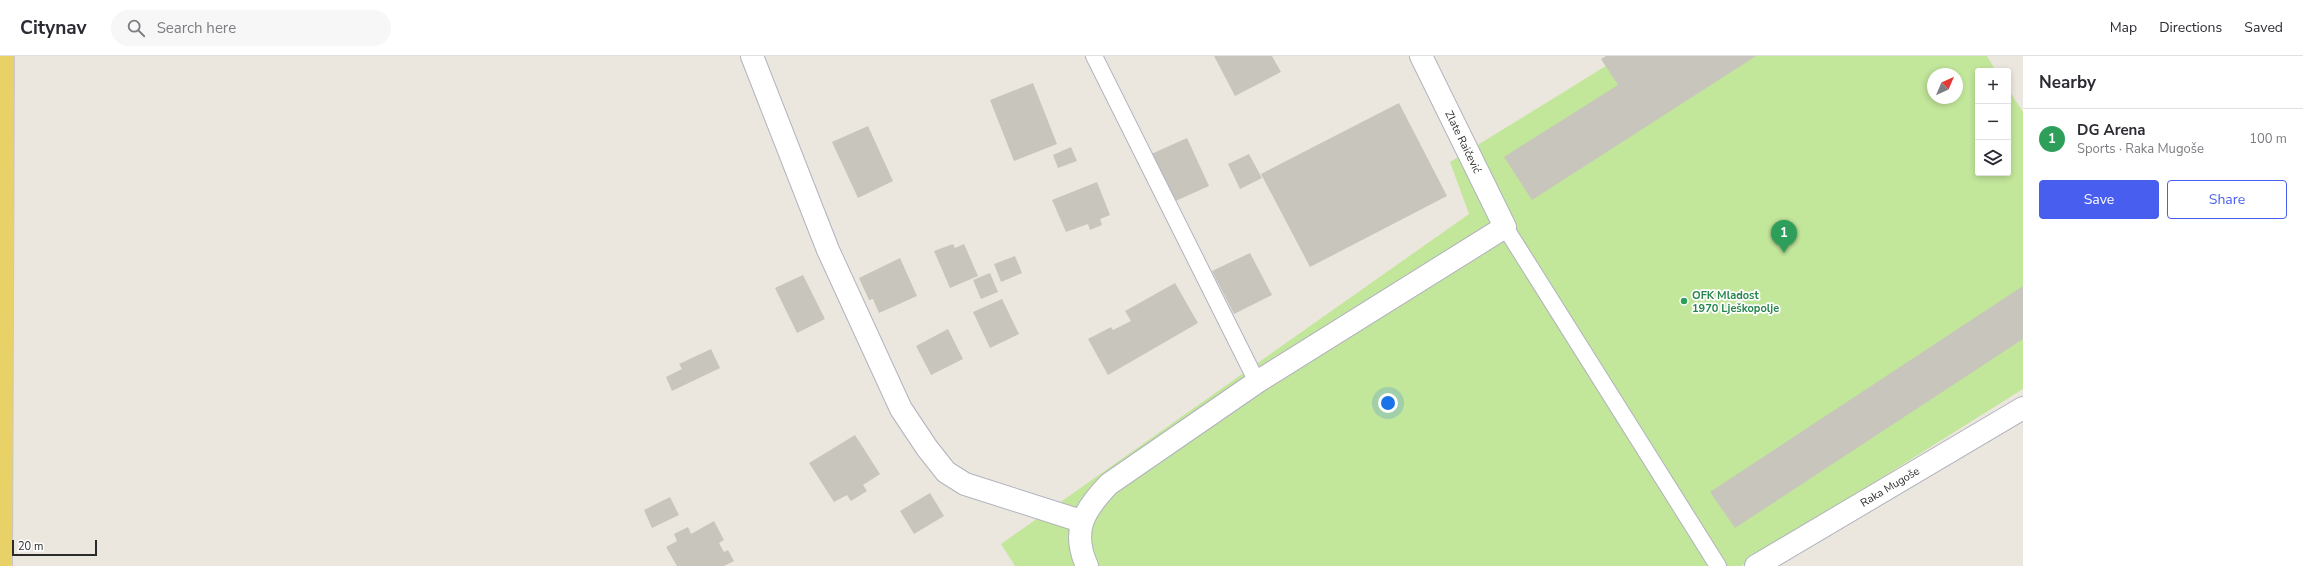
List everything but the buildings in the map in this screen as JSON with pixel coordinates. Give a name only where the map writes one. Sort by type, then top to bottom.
[{"type":"main road","points":[[1,566],[3,56]]},
{"type":"street","points":[[752,56],[828,250],[901,409],[926,448],[946,472],[965,484],[1081,521]]},
{"type":"street","name":"Zlate Raičević","points":[[1421,56],[1505,227]]},
{"type":"street","points":[[1087,566],[1082,555],[1081,521],[1093,502],[1109,484],[1257,382],[1505,227]]},
{"type":"street","name":"Raka Mugoše","points":[[1756,566],[2023,408]]},
{"type":"lane","points":[[1094,56],[1257,382]]},
{"type":"lane","points":[[1505,227],[1718,566]]},
{"type":"green space","name":"OFK Mladost 1970 Lješkopolje","points":[[1622,56],[1987,56],[1994,68],[1975,68],[1975,176],[2011,176],[2011,94],[2023,112],[2023,389],[1741,566],[1015,566],[1001,544],[1469,214],[1450,162]]},
{"type":"place","name":"DG Arena","points":[[1784,253]]},
{"type":"place","name":"OFK Mladost 1970 Lješkopolje","points":[[1684,301]]}]
